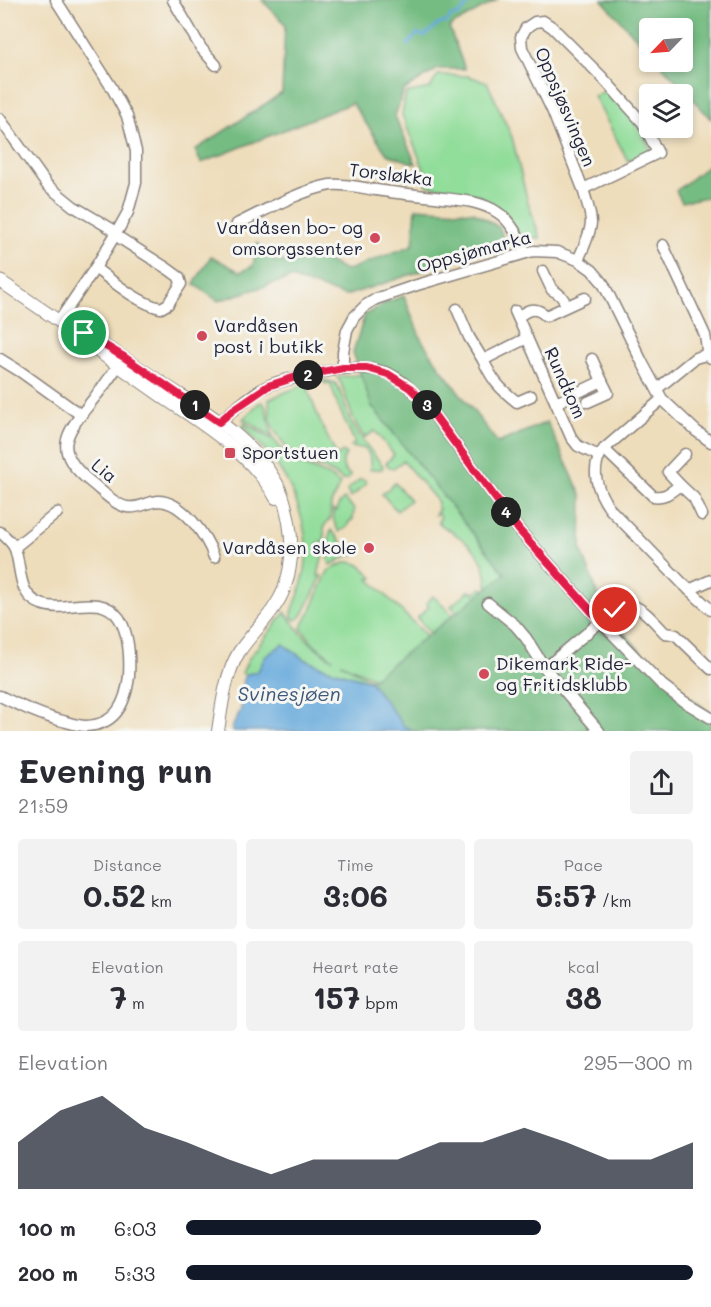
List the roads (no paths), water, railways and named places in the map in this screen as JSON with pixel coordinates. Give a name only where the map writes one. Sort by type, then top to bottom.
[{"type":"main road","points":[[0,281],[59,321],[81,339],[121,362],[216,427],[263,478],[288,517],[292,542],[284,590],[278,602],[234,662],[226,688],[218,731]]},
{"type":"street","points":[[56,0],[112,88],[127,116],[136,151],[136,183],[128,212],[95,268],[59,321]]},
{"type":"street","points":[[173,0],[201,48],[216,65]]},
{"type":"street","name":"Oppsjøsvingen","points":[[578,260],[590,230],[591,221],[583,189],[552,110],[522,48],[521,37],[526,28],[535,22],[543,21],[552,27],[603,77],[643,123],[658,153],[583,189]]},
{"type":"street","points":[[0,119],[47,185],[73,206],[168,268],[178,277],[181,284],[168,304],[160,308],[152,306],[111,281],[95,268]]},
{"type":"street","name":"Torsløkka","points":[[237,224],[314,189],[346,185],[469,201],[487,206],[499,213],[510,224],[525,253]]},
{"type":"street","points":[[663,245],[705,335],[709,356],[695,358],[602,452],[596,480],[601,495],[610,509],[711,610]]},
{"type":"street","name":"Oppsjømarka","points":[[343,368],[347,330],[354,316],[376,299],[534,250],[557,252],[578,260],[592,270],[603,283],[660,394],[696,431],[711,442]]},
{"type":"street","points":[[543,271],[552,290],[562,297],[567,306],[585,298]]},
{"type":"street","name":"Rundtom","points":[[567,306],[546,316],[533,309],[516,314],[527,338],[540,391],[556,403],[571,437],[578,446],[602,452],[653,496],[660,497],[669,494],[680,485]]},
{"type":"street","points":[[458,309],[469,337],[492,378],[504,392],[517,402],[540,391]]},
{"type":"street","points":[[483,360],[527,338]]},
{"type":"street","points":[[0,359],[81,415]]},
{"type":"street","points":[[582,390],[590,407],[608,393],[592,359]]},
{"type":"street","name":"Lia","points":[[121,362],[67,436],[69,460],[80,474],[125,507],[138,507],[155,501],[164,501],[175,506],[197,526],[214,557]]},
{"type":"street","points":[[216,427],[233,410],[268,386],[296,377],[343,368],[367,368],[388,374],[410,388],[426,404],[519,530],[601,622],[662,685],[711,718]]},
{"type":"street","points":[[556,403],[602,381]]},
{"type":"street","points":[[685,454],[665,475],[694,498],[702,514]]},
{"type":"street","points":[[15,547],[57,513]]},
{"type":"street","points":[[0,532],[15,547],[26,593],[39,604],[49,606],[93,604],[111,610],[123,628],[128,646],[129,674],[120,709],[113,717],[97,724],[84,726],[53,718],[0,696]]},
{"type":"street","points":[[689,590],[711,580]]},
{"type":"street","points":[[488,603],[526,638],[545,668],[599,731]]},
{"type":"street","points":[[545,668],[617,608],[626,605],[638,608],[665,633],[676,635],[711,669]]},
{"type":"water","name":"Svinesjøen","points":[[283,644],[304,659],[325,668],[370,681],[404,726],[413,731],[232,731],[241,709],[245,675],[258,671],[265,657]]},
{"type":"waterway","points":[[408,45],[417,34],[424,36],[439,24],[447,22],[451,16],[458,16],[472,0]]},
{"type":"place","name":"Vardåsen bo- og omsorgssenter","points":[[375,238]]},
{"type":"place","name":"Vardåsen post i butikk","points":[[202,336]]},
{"type":"place","name":"Sportstuen","points":[[230,453]]},
{"type":"place","name":"Vardåsen skole","points":[[369,548]]},
{"type":"place","name":"Dikemark Ride- og Fritidsklubb","points":[[484,674]]}]
